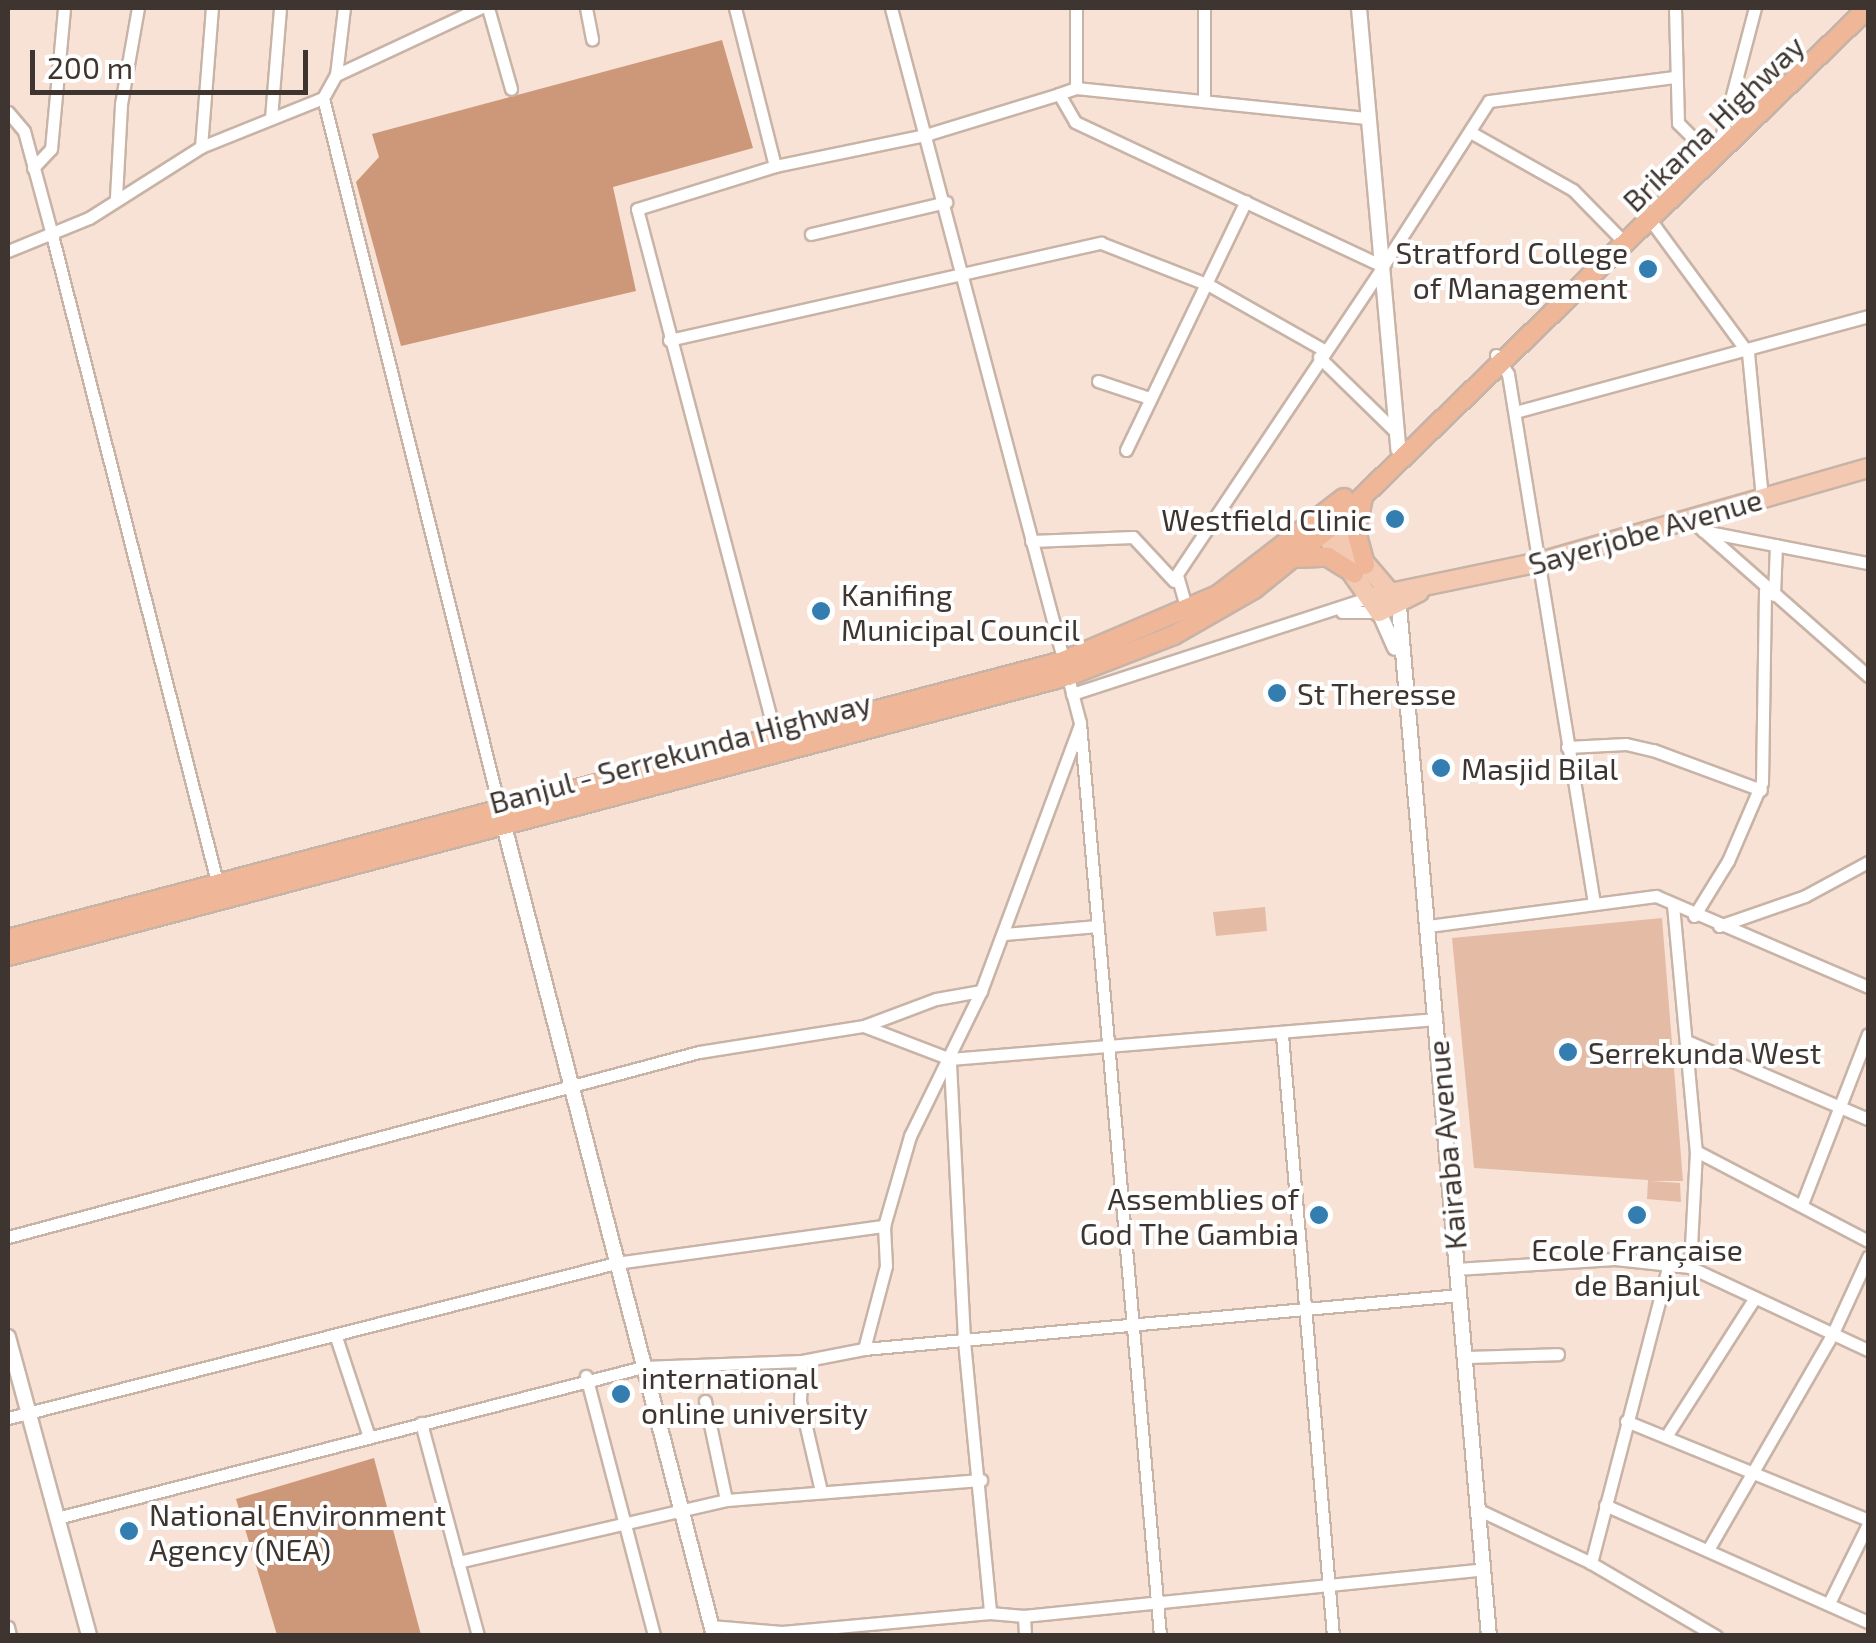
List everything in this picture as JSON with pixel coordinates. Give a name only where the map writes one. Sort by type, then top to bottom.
[{"type":"highway","name":"Brikama Highway","points":[[1325,524],[1363,496],[1619,237],[1855,8]]},
{"type":"highway","name":"Brikama Highway","points":[[1325,524],[1397,441],[1500,359],[1651,221],[1868,8]]},
{"type":"highway","points":[[1294,558],[1328,557],[1360,569],[1356,530],[1363,496]]},
{"type":"highway","name":"Banjul - Serrekunda Highway","points":[[8,956],[503,819],[776,738],[1067,677],[1254,572],[1325,524]]},
{"type":"highway","name":"Banjul - Serrekunda Highway","points":[[8,939],[217,882],[503,819],[1067,677],[1212,616],[1294,558],[1325,524]]},
{"type":"main road","name":"Sayerjobe Avenue","points":[[1375,605],[1421,590],[1696,524],[1762,498],[1868,468]]},
{"type":"main road","name":"Kairaba Avenue","points":[[1325,524],[1360,569],[1395,599]]},
{"type":"main road","name":"Kairaba Avenue","points":[[1360,569],[1375,605]]},
{"type":"street","points":[[33,168],[51,149],[64,8]]},
{"type":"street","points":[[116,197],[121,104],[138,8]]},
{"type":"street","points":[[202,147],[212,8]]},
{"type":"street","points":[[271,118],[280,8]]},
{"type":"street","points":[[8,251],[89,218],[116,197],[202,147],[322,98],[336,75],[344,8]]},
{"type":"street","points":[[449,21],[455,8]]},
{"type":"street","points":[[336,75],[484,8],[511,89]]},
{"type":"street","points":[[586,8],[592,40]]},
{"type":"street","points":[[735,8],[775,166]]},
{"type":"street","points":[[891,8],[929,134],[1080,723],[1160,1636]]},
{"type":"street","points":[[1076,8],[1076,88]]},
{"type":"street","points":[[1204,8],[1204,97]]},
{"type":"street","points":[[1359,8],[1397,441]]},
{"type":"street","points":[[1676,8],[1674,76],[1678,123],[1714,147],[1756,8]]},
{"type":"street","points":[[1174,581],[1489,101],[1674,76]]},
{"type":"street","points":[[776,738],[637,209],[775,166],[929,134],[1076,88],[1204,97],[1368,118]]},
{"type":"street","points":[[1059,94],[1075,122],[1383,266]]},
{"type":"street","points":[[322,98],[712,1631],[782,1632],[990,1612],[1024,1616],[1157,1599],[1484,1569]]},
{"type":"street","points":[[8,112],[24,131],[217,882]]},
{"type":"street","points":[[1472,132],[1573,190],[1619,237]]},
{"type":"street","points":[[811,234],[946,202]]},
{"type":"street","points":[[1126,450],[1246,202]]},
{"type":"street","points":[[1651,221],[1748,353],[1762,498]]},
{"type":"street","points":[[670,340],[1101,243],[1209,284],[1322,354],[1397,441]]},
{"type":"street","points":[[1514,412],[1748,353],[1868,316]]},
{"type":"street","points":[[1500,359],[1514,412],[1540,562],[1594,903]]},
{"type":"street","points":[[1098,381],[1149,398]]},
{"type":"street","points":[[1696,524],[1776,546],[1868,563]]},
{"type":"street","points":[[1696,524],[1769,593],[1868,676]]},
{"type":"street","points":[[1031,540],[1115,533],[1133,538],[1174,581],[1187,610]]},
{"type":"street","points":[[1694,916],[1760,790],[1769,593],[1776,546]]},
{"type":"street","name":"Kairaba Avenue","points":[[1395,599],[1428,926],[1489,1636]]},
{"type":"street","points":[[1067,677],[1375,605]]},
{"type":"street","name":"Kairaba Avenue","points":[[1375,605],[1398,656]]},
{"type":"street","points":[[864,1349],[886,1266],[884,1226],[910,1136],[981,991],[1080,723]]},
{"type":"street","points":[[1567,747],[1626,744],[1654,750],[1760,790]]},
{"type":"street","points":[[1719,926],[1805,896],[1868,862]]},
{"type":"street","points":[[1428,926],[1656,896],[1694,916],[1868,986]]},
{"type":"street","points":[[1673,905],[1689,1042],[1696,1151],[1690,1267]]},
{"type":"street","points":[[1004,934],[1098,926]]},
{"type":"street","points":[[8,1237],[699,1052],[864,1026],[936,999],[981,991]]},
{"type":"street","points":[[864,1026],[950,1059],[1109,1050],[1436,1019]]},
{"type":"street","points":[[1802,1204],[1868,1034]]},
{"type":"street","points":[[1282,1035],[1301,1310],[1333,1636]]},
{"type":"street","points":[[1689,1042],[1868,1119]]},
{"type":"street","points":[[950,1059],[964,1341],[981,1480],[990,1612]]},
{"type":"street","points":[[1696,1151],[1868,1241]]},
{"type":"street","points":[[8,1418],[616,1263],[884,1226]]},
{"type":"street","points":[[1709,1548],[1833,1333],[1868,1257]]},
{"type":"street","points":[[1456,1269],[1614,1259],[1690,1267],[1868,1350]]},
{"type":"street","points":[[1591,1563],[1669,1264]]},
{"type":"street","points":[[57,1518],[586,1376],[643,1367],[802,1362],[864,1349],[1460,1295]]},
{"type":"street","points":[[1667,1435],[1754,1299]]},
{"type":"street","points":[[336,1337],[369,1437]]},
{"type":"street","points":[[8,1338],[89,1636]]},
{"type":"street","points":[[1465,1357],[1558,1354]]},
{"type":"street","points":[[802,1362],[800,1401],[821,1491]]},
{"type":"street","points":[[586,1376],[620,1520],[654,1636]]},
{"type":"street","points":[[705,1402],[726,1500]]},
{"type":"street","points":[[1626,1421],[1754,1469],[1868,1522],[1829,1603]]},
{"type":"street","points":[[421,1423],[478,1636]]},
{"type":"street","points":[[458,1562],[620,1520],[726,1500],[981,1480]]},
{"type":"street","points":[[1605,1505],[1868,1622]]},
{"type":"street","points":[[1479,1510],[1591,1563],[1716,1636]]},
{"type":"street","points":[[1024,1616],[1025,1636]]},
{"type":"street","points":[[8,1627],[10,1636]]},
{"type":"shaded area","points":[[722,40],[753,148],[613,187],[636,291],[401,346],[356,182],[379,157],[372,134]]},
{"type":"shaded area","points":[[1265,907],[1267,931],[1216,936],[1213,912]]},
{"type":"shaded area","name":"Serrekunda West","points":[[1662,918],[1683,1181],[1651,1181],[1680,1183],[1681,1202],[1647,1199],[1648,1180],[1474,1168],[1452,938]]},
{"type":"shaded area","points":[[374,1458],[421,1635],[277,1635],[236,1499]]},
{"type":"place","name":"Stratford College of Management","points":[[1648,269]]},
{"type":"place","name":"Westfield Clinic","points":[[1395,519]]},
{"type":"place","name":"Kanifing Municipal Council","points":[[821,611]]},
{"type":"place","name":"St Theresse","points":[[1277,693]]},
{"type":"place","name":"Masjid Bilal","points":[[1441,768]]},
{"type":"place","name":"Serrekunda West","points":[[1568,1052]]},
{"type":"place","name":"Assemblies of God The Gambia","points":[[1319,1215]]},
{"type":"place","name":"Ecole Française de Banjul","points":[[1637,1215]]},
{"type":"place","name":"international online university","points":[[621,1394]]},
{"type":"place","name":"National Environment Agency (NEA)","points":[[129,1531]]}]
